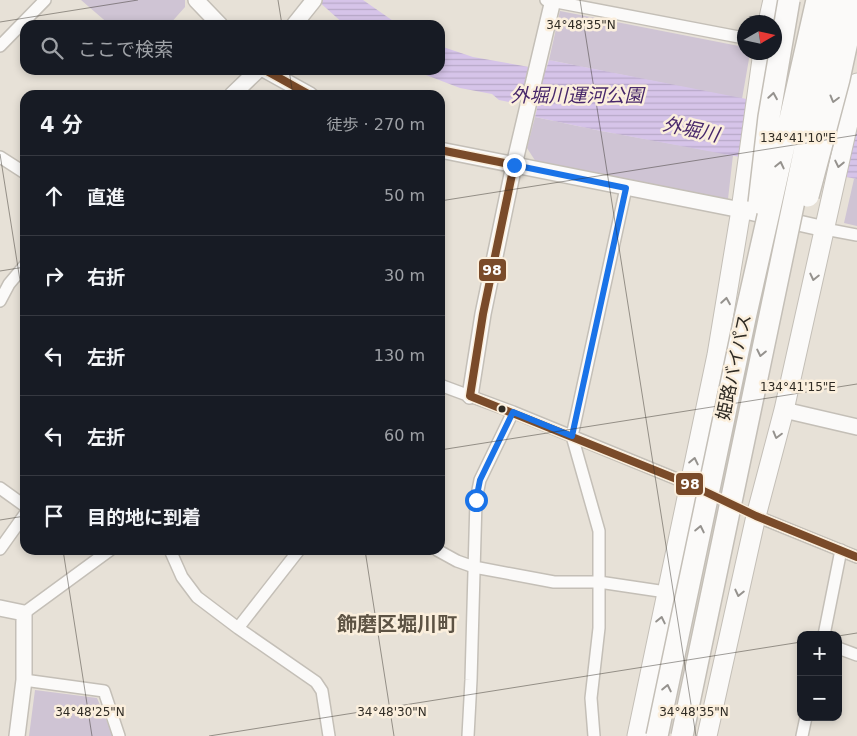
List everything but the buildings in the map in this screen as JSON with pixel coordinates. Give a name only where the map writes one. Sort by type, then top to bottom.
[{"type":"highway","points":[[770,15],[773,0]]},
{"type":"highway","points":[[745,318],[769,118],[789,0]]},
{"type":"highway","name":"姫路バイパス","points":[[657,736],[745,318],[817,0]]},
{"type":"highway","name":"姫路バイパス","points":[[682,736],[836,0]]},
{"type":"highway","points":[[786,237],[806,204],[839,78],[856,0]]},
{"type":"highway","points":[[637,736],[688,484],[717,355],[741,210],[762,60]]},
{"type":"highway","points":[[707,736],[756,516],[784,410],[857,83]]},
{"type":"street","points":[[25,20],[45,0]]},
{"type":"street","points":[[196,0],[215,20]]},
{"type":"street","points":[[298,20],[313,1]]},
{"type":"street","points":[[470,396],[483,314],[551,1],[737,37]]},
{"type":"street","points":[[0,46],[20,26]]},
{"type":"street","points":[[782,46],[857,63]]},
{"type":"street","points":[[237,90],[253,75]]},
{"type":"street","points":[[274,75],[301,90]]},
{"type":"street","points":[[445,151],[857,235]]},
{"type":"street","points":[[0,157],[20,170]]},
{"type":"street","points":[[594,736],[591,698],[598,628],[598,531],[572,436],[626,188]]},
{"type":"street","points":[[0,301],[8,284],[20,271]]},
{"type":"street","points":[[445,387],[513,412],[688,484]]},
{"type":"street","points":[[784,410],[857,426]]},
{"type":"street","points":[[468,736],[476,500],[480,480],[513,412]]},
{"type":"street","points":[[0,488],[20,502]]},
{"type":"street","points":[[756,516],[857,557]]},
{"type":"street","points":[[0,548],[20,521]]},
{"type":"street","points":[[825,631],[840,550]]},
{"type":"street","points":[[445,554],[474,567],[554,582],[599,582],[666,592]]},
{"type":"street","points":[[0,608],[24,613],[103,555]]},
{"type":"street","points":[[172,555],[182,577],[197,597],[316,682],[322,691],[330,736]]},
{"type":"street","points":[[238,628],[295,555]]},
{"type":"street","points":[[17,736],[24,680],[24,613]]},
{"type":"street","points":[[842,649],[857,655]]},
{"type":"street","points":[[24,680],[104,691],[119,736]]},
{"type":"street","points":[[802,736],[805,721]]},
{"type":"shaded area","points":[[81,0],[185,0],[185,7],[173,20],[104,20]]},
{"type":"shaded area","points":[[560,11],[737,46],[737,60],[749,60],[742,99],[549,60]]},
{"type":"shaded area","points":[[535,117],[733,155],[728,199],[536,162],[527,148]]},
{"type":"shaded area","points":[[854,179],[857,179],[857,226],[844,223]]},
{"type":"shaded area","points":[[35,690],[97,698],[113,736],[29,736]]},
{"type":"water","points":[[317,0],[363,0],[392,20],[339,20]]},
{"type":"water","name":"外堀川運河公園","points":[[445,48],[473,57],[546,70],[549,60],[857,121],[857,179],[535,117],[538,104],[512,99],[509,102],[499,100],[492,94],[460,88],[426,75],[445,75]]},
{"type":"tunnel","points":[[706,492],[756,516]]},
{"type":"transit line","name":"98","points":[[274,75],[301,90]]},
{"type":"transit line","name":"98","points":[[445,151],[514,165],[483,314],[470,396],[689,484],[756,516],[857,557]]},
{"type":"district","name":"飾磨区堀川町","points":[[397,624]]},
{"type":"route","points":[[476,500],[480,480],[513,412],[572,436],[626,188],[514,165]]},
{"type":"water label","name":"外堀川","points":[[691,129]]}]
